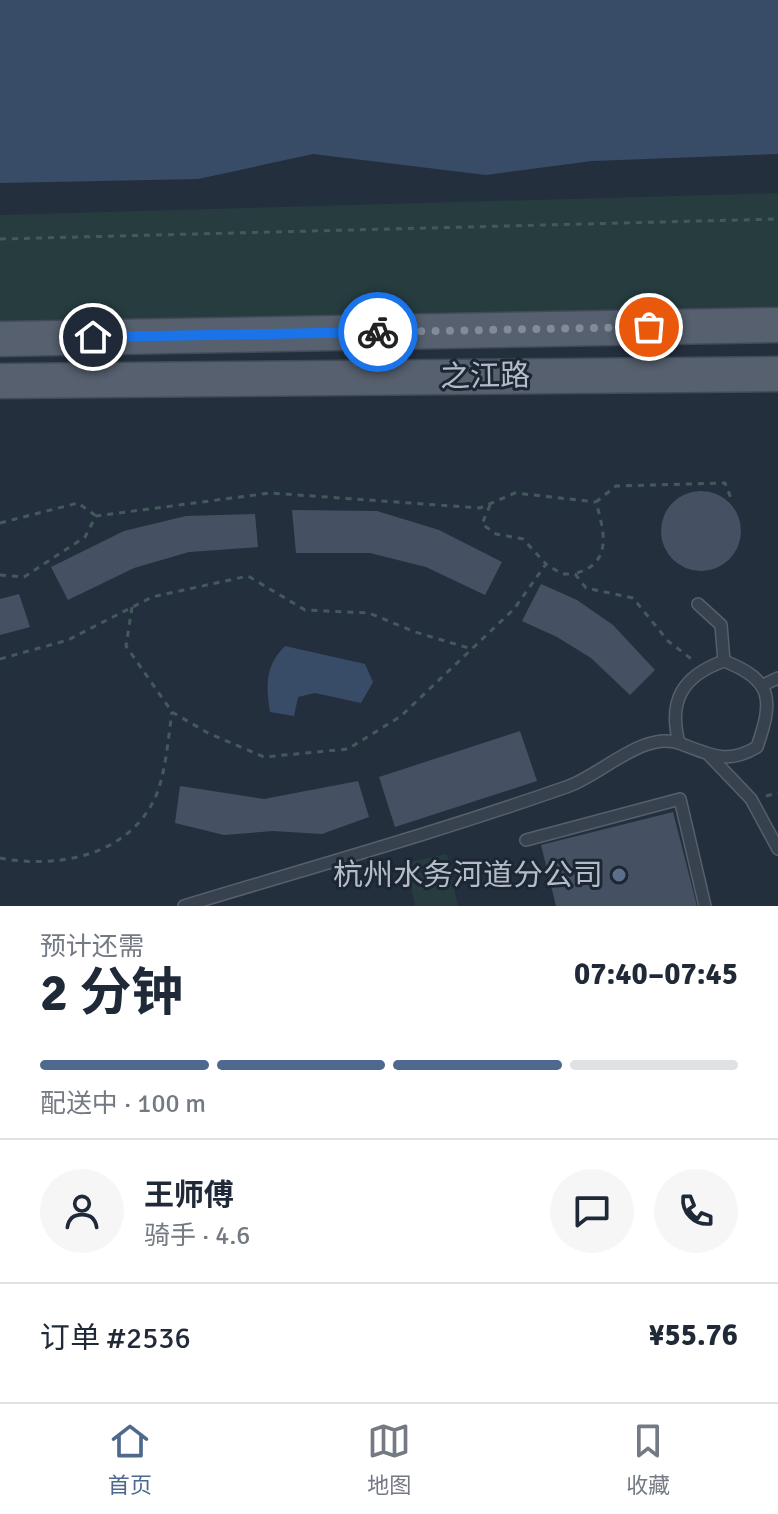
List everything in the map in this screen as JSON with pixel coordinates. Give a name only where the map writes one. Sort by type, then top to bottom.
[{"type":"main road","name":"之江路","points":[[0,339],[778,325]]},
{"type":"main road","name":"之江路","points":[[0,381],[778,374]]},
{"type":"lane","points":[[698,604],[721,625],[724,661]]},
{"type":"lane","points":[[184,906],[474,819],[574,784],[630,753],[667,739],[708,754],[738,758],[757,747],[770,712],[763,685],[745,669],[724,661],[704,668],[680,693],[672,717],[679,743]]},
{"type":"lane","points":[[763,685],[778,678]]},
{"type":"lane","points":[[708,754],[751,799],[778,849]]},
{"type":"lane","points":[[526,840],[680,799],[705,906]]},
{"type":"path","points":[[0,239],[778,219]]},
{"type":"path","points":[[0,523],[78,503],[96,516],[270,493],[480,508],[515,493],[596,502],[616,486],[725,483],[732,501]]},
{"type":"path","points":[[490,505],[482,524],[496,534],[523,539],[546,564],[562,574],[575,574],[588,570],[604,552],[605,533],[596,502]]},
{"type":"path","points":[[0,575],[24,577],[85,537],[96,516]]},
{"type":"path","points":[[132,607],[126,646],[172,712],[208,733],[264,757],[348,749],[401,716],[514,609],[546,564]]},
{"type":"path","points":[[575,574],[586,588],[633,598],[668,641],[704,668]]},
{"type":"path","points":[[0,659],[68,640],[152,597],[248,576],[305,610],[369,613],[415,632],[472,649]]},
{"type":"path","points":[[0,858],[33,864],[90,855],[132,832],[156,797],[172,712]]},
{"type":"green space","points":[[778,193],[778,309],[0,325],[0,215]]},
{"type":"green space","points":[[447,854],[458,906],[415,906],[406,863]]},
{"type":"water","points":[[0,0],[778,0],[778,154],[592,161],[486,175],[313,154],[198,179],[0,183]]},
{"type":"water","points":[[285,646],[365,664],[373,682],[361,703],[315,693],[298,697],[294,716],[270,712],[268,676],[278,653]]},
{"type":"building","points":[[701,491],[716,494],[729,503],[738,516],[741,531],[738,546],[729,559],[716,568],[701,571],[686,568],[673,559],[664,546],[661,531],[664,516],[673,503],[686,494]]},
{"type":"building","points":[[292,510],[377,511],[439,530],[502,562],[485,595],[426,567],[370,553],[296,553]]},
{"type":"building","points":[[255,514],[258,547],[189,552],[134,568],[68,600],[51,567],[124,531],[186,516]]},
{"type":"building","points":[[541,584],[577,600],[613,625],[655,670],[630,695],[591,658],[557,637],[522,621]]},
{"type":"building","points":[[19,594],[30,627],[0,635],[0,599]]},
{"type":"building","points":[[520,731],[537,781],[395,827],[379,777]]},
{"type":"building","points":[[358,781],[369,817],[322,834],[273,831],[224,835],[175,823],[180,786],[264,799]]},
{"type":"building","name":"杭州水务河道分公司","points":[[673,812],[697,906],[556,906],[541,845]]},
{"type":"way so far","points":[[378,332],[649,327]]},
{"type":"place","name":"杭州水务河道分公司","points":[[619,875]]},
{"type":"route","points":[[93,337],[378,332]]}]
